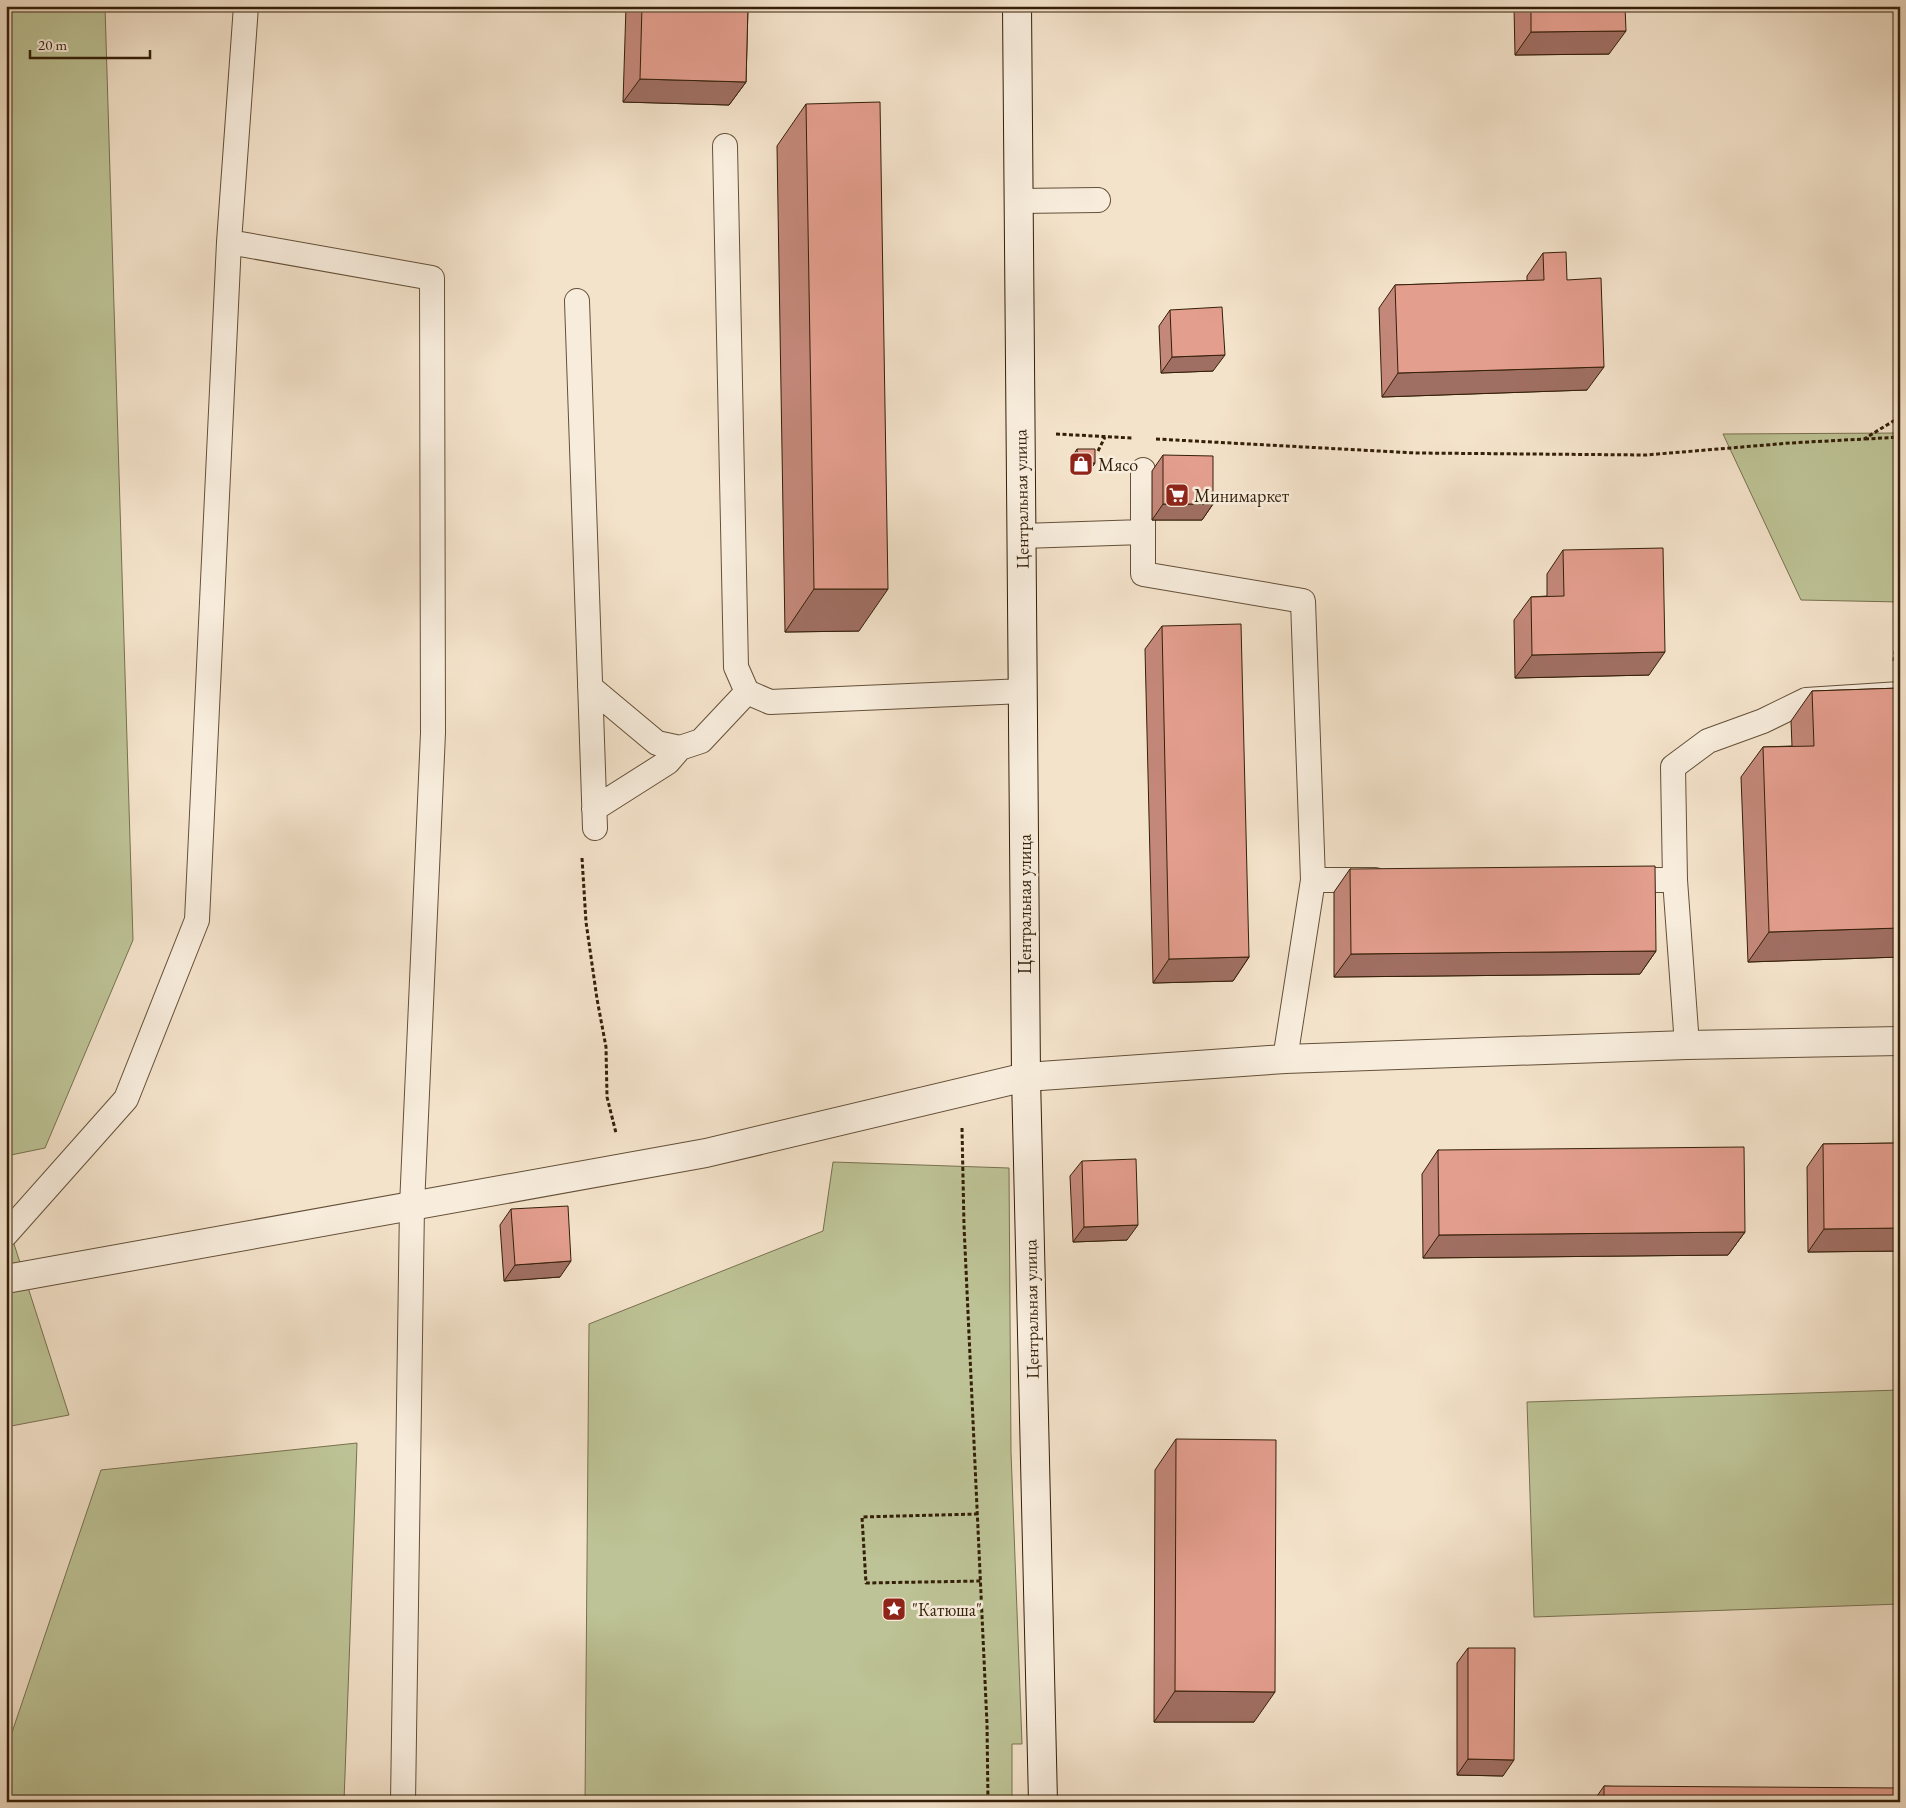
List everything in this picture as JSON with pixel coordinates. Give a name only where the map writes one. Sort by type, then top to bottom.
[{"type":"street","name":"Центральная улица","points":[[1017,6],[1026,1077],[1043,1802]]},
{"type":"street","points":[[6,1279],[706,1153],[1026,1077],[1285,1059],[1687,1045],[1900,1041]]},
{"type":"lane","points":[[6,1234],[126,1100],[197,920],[229,242],[246,6]]},
{"type":"lane","points":[[725,146],[736,666],[746,692],[770,702],[1023,691]]},
{"type":"lane","points":[[1019,201],[1098,200]]},
{"type":"lane","points":[[229,242],[432,278],[433,733],[412,1206],[403,1802]]},
{"type":"lane","points":[[577,301],[595,818]]},
{"type":"lane","points":[[1144,470],[1144,574],[1303,601],[1312,880],[1285,1059]]},
{"type":"lane","points":[[1022,536],[1144,532]]},
{"type":"lane","points":[[590,687],[657,743],[680,748],[702,741],[746,692]]},
{"type":"lane","points":[[1687,1045],[1675,880],[1673,767],[1708,741],[1764,721],[1806,700],[1897,694]]},
{"type":"lane","points":[[595,818],[668,762],[680,748]]},
{"type":"lane","points":[[1312,880],[1401,880]]},
{"type":"lane","points":[[1606,880],[1675,880]]},
{"type":"path","points":[[1864,439],[1900,417]]},
{"type":"path","points":[[1021,433],[1135,438]]},
{"type":"path","points":[[1098,451],[1106,437]]},
{"type":"path","points":[[1154,439],[1416,453],[1646,455],[1790,443],[1900,437]]},
{"type":"path","points":[[1897,694],[1894,646],[1900,608]]},
{"type":"path","points":[[595,818],[581,860],[586,922],[606,1047],[607,1098],[628,1167]]},
{"type":"path","points":[[962,1121],[964,1226],[988,1724],[988,1802]]},
{"type":"path","points":[[978,1514],[862,1517],[866,1583],[981,1580]]},
{"type":"green space","points":[[6,6],[105,6],[133,940],[45,1148],[6,1156]]},
{"type":"green space","points":[[1900,433],[1900,602],[1801,600],[1723,434]]},
{"type":"green space","points":[[833,1162],[1009,1168],[1011,1452],[1022,1744],[1012,1744],[1012,1802],[585,1802],[589,1324],[823,1231]]},
{"type":"green space","points":[[6,1219],[69,1415],[6,1427]]},
{"type":"green space","points":[[1900,1390],[1900,1604],[1534,1617],[1527,1402]]},
{"type":"green space","points":[[357,1443],[344,1802],[6,1802],[6,1750],[101,1470]]},
{"type":"building","points":[[642,6],[748,6],[746,82],[640,79]]},
{"type":"building","points":[[1531,6],[1625,6],[1626,31],[1531,32]]},
{"type":"building","points":[[880,102],[888,589],[814,589],[806,104]]},
{"type":"building","points":[[1566,252],[1567,280],[1601,278],[1604,367],[1398,373],[1395,285],[1544,280],[1543,253]]},
{"type":"building","points":[[1222,307],[1225,355],[1172,357],[1170,310]]},
{"type":"building","points":[[1077,449],[1095,449],[1095,463],[1078,463]]},
{"type":"building","points":[[1163,455],[1213,456],[1213,504],[1163,504]]},
{"type":"building","points":[[1663,548],[1665,652],[1532,655],[1531,597],[1564,596],[1563,550]]},
{"type":"building","points":[[1241,624],[1249,957],[1169,959],[1162,626]]},
{"type":"building","points":[[1900,688],[1900,928],[1769,932],[1763,747],[1814,746],[1812,691]]},
{"type":"building","points":[[1655,866],[1656,951],[1351,954],[1350,869]]},
{"type":"building","points":[[1900,1143],[1900,1228],[1824,1229],[1823,1144]]},
{"type":"building","points":[[1744,1147],[1745,1232],[1439,1235],[1438,1150]]},
{"type":"building","points":[[1136,1159],[1138,1225],[1084,1227],[1082,1161]]},
{"type":"building","points":[[568,1206],[571,1261],[515,1265],[511,1209]]},
{"type":"building","points":[[1176,1439],[1276,1440],[1275,1692],[1175,1691]]},
{"type":"building","points":[[1468,1648],[1515,1648],[1514,1760],[1468,1759]]},
{"type":"building","points":[[1604,1786],[1900,1788],[1900,1802],[1604,1802]]},
{"type":"place","name":"Мясо","points":[[1081,464]]},
{"type":"place","name":"Минимаркет","points":[[1177,495]]},
{"type":"place","name":"\"Катюша\"","points":[[894,1609]]}]
